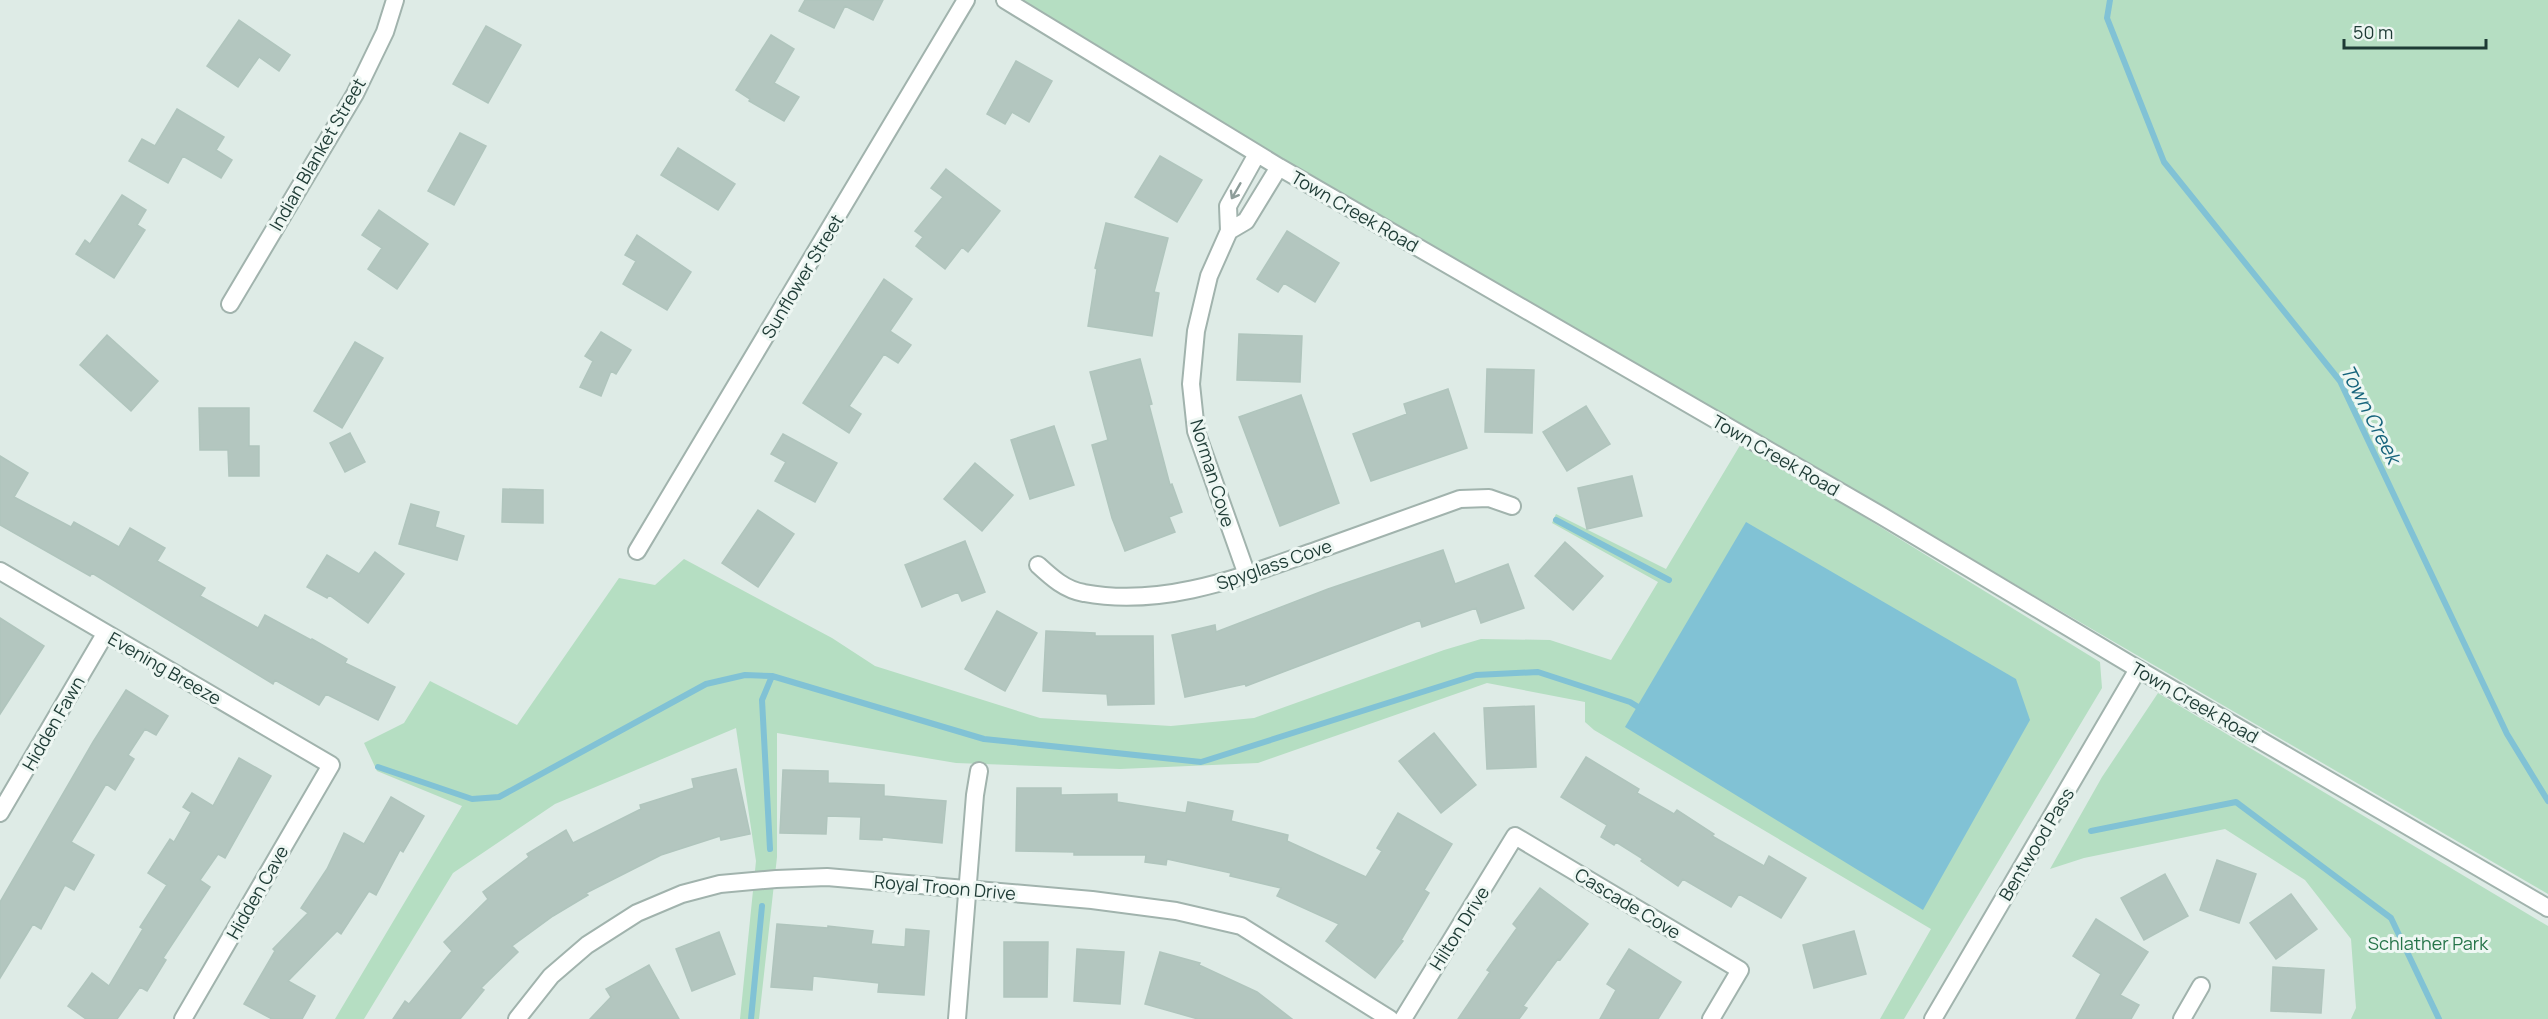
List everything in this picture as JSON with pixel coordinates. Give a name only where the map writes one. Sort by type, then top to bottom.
[{"type":"street","name":"Indian Blanket Street","points":[[230,304],[355,94],[385,32],[395,0]]},
{"type":"street","name":"Sunflower Street","points":[[637,551],[966,0]]},
{"type":"street","name":"Town Creek Road","points":[[1005,0],[1279,167],[1882,516],[2138,669],[2548,908]]},
{"type":"street","name":"Norman Cove","points":[[1247,575],[1196,431],[1191,384],[1196,331],[1209,276],[1229,231],[1227,207],[1257,154]]},
{"type":"street","name":"Norman Cove","points":[[1229,231],[1246,221],[1279,167]]},
{"type":"street","name":"Spyglass Cove","points":[[1038,565],[1055,581],[1082,593],[1125,596],[1185,593],[1247,575],[1460,499],[1489,498],[1512,506]]},
{"type":"street","name":"Evening Breeze","points":[[0,571],[330,765]]},
{"type":"street","name":"Hidden Fawn","points":[[0,813],[105,634]]},
{"type":"street","name":"Bentwood Pass","points":[[1932,1019],[2138,669]]},
{"type":"street","name":"Hidden Cave","points":[[183,1019],[330,765]]},
{"type":"street","points":[[957,1019],[975,795],[979,771]]},
{"type":"street","name":"Cascade Cove","points":[[1515,836],[1740,970],[1711,1019]]},
{"type":"street","name":"Hilton Drive","points":[[1402,1019],[1515,836]]},
{"type":"street","name":"Royal Troon Drive","points":[[517,1019],[551,976],[587,945],[637,913],[682,894],[720,884],[807,878],[968,888],[1176,911],[1241,926],[1390,1019]]},
{"type":"street","points":[[2182,1019],[2201,986]]},
{"type":"green space","points":[[1009,0],[2548,0],[2548,894]]},
{"type":"green space","points":[[1742,442],[2100,662],[2102,688],[1904,1019],[1880,1019],[1931,929],[1594,730],[1585,722],[1585,702],[1487,683],[1258,763],[1120,769],[956,763],[777,733],[777,857],[759,1019],[740,1019],[756,861],[736,728],[555,804],[453,873],[364,1019],[335,1019],[462,806],[377,771],[364,743],[404,723],[430,681],[517,725],[619,578],[655,585],[684,559],[832,638],[875,666],[1040,718],[1171,726],[1254,718],[1481,639],[1550,640],[1611,660],[1658,582],[1552,523],[1556,514],[1666,569]]},
{"type":"green space","name":"Schlather Park","points":[[2158,693],[2548,926],[2548,1019],[2351,1019],[2356,1008],[2351,939],[2305,880],[2225,829],[2084,858],[2050,869],[2102,777]]},
{"type":"water","points":[[1746,522],[2016,679],[2030,720],[1923,910],[1625,727]]},
{"type":"building","points":[[805,0],[883,0],[873,20],[845,6],[834,28],[799,11]]},
{"type":"building","points":[[239,20],[290,55],[279,71],[259,57],[238,87],[207,66]]},
{"type":"building","points":[[486,26],[521,45],[488,103],[453,84]]},
{"type":"building","points":[[771,35],[794,49],[774,83],[799,97],[784,121],[749,101],[750,99],[736,90]]},
{"type":"building","points":[[1016,61],[1052,81],[1029,122],[1012,112],[1005,124],[987,114]]},
{"type":"building","points":[[177,109],[224,137],[216,150],[232,160],[221,178],[183,156],[168,183],[129,161],[142,139],[155,146]]},
{"type":"building","points":[[460,133],[486,146],[454,205],[428,191]]},
{"type":"building","points":[[678,148],[735,184],[718,210],[661,175]]},
{"type":"building","points":[[1160,156],[1202,180],[1177,222],[1135,197]]},
{"type":"building","points":[[946,169],[1000,211],[968,252],[962,247],[945,269],[916,246],[923,237],[915,231],[943,197],[931,188]]},
{"type":"building","points":[[122,195],[146,210],[137,225],[145,230],[114,278],[76,254],[85,240],[90,244]]},
{"type":"building","points":[[379,210],[428,244],[397,289],[368,269],[382,248],[362,235]]},
{"type":"building","points":[[1106,223],[1168,238],[1154,292],[1159,293],[1152,336],[1088,326],[1097,269],[1095,268]]},
{"type":"building","points":[[1287,231],[1339,263],[1315,302],[1284,283],[1278,292],[1257,279]]},
{"type":"building","points":[[637,235],[691,272],[667,310],[623,284],[636,261],[625,255]]},
{"type":"building","points":[[884,279],[912,299],[890,331],[911,345],[898,363],[884,354],[849,406],[861,414],[849,433],[803,403]]},
{"type":"building","points":[[601,332],[631,350],[616,374],[611,371],[601,396],[580,387],[593,361],[585,356]]},
{"type":"building","points":[[1239,334],[1302,336],[1300,382],[1237,380]]},
{"type":"building","points":[[107,335],[158,381],[131,411],[80,365]]},
{"type":"building","points":[[355,342],[383,358],[342,428],[314,411]]},
{"type":"building","points":[[1140,359],[1152,404],[1149,405],[1170,485],[1172,484],[1182,512],[1169,517],[1175,532],[1125,551],[1112,518],[1092,445],[1108,440],[1090,372]]},
{"type":"building","points":[[1487,369],[1534,370],[1532,433],[1485,432]]},
{"type":"building","points":[[1448,389],[1467,448],[1371,481],[1353,434],[1407,414],[1404,404]]},
{"type":"building","points":[[1301,395],[1339,503],[1280,526],[1239,417]]},
{"type":"building","points":[[1586,406],[1610,444],[1567,471],[1543,432]]},
{"type":"building","points":[[199,408],[249,408],[249,446],[259,446],[259,476],[229,476],[228,450],[200,450]]},
{"type":"building","points":[[1054,426],[1074,485],[1030,499],[1011,440]]},
{"type":"building","points":[[350,433],[365,462],[345,472],[330,443]]},
{"type":"building","points":[[783,434],[837,463],[815,502],[775,481],[786,462],[771,454]]},
{"type":"building","points":[[0,456],[28,473],[14,497],[71,527],[74,522],[119,547],[130,528],[165,548],[157,561],[205,588],[200,596],[258,628],[265,615],[347,659],[345,663],[395,687],[378,720],[326,694],[319,705],[275,680],[273,684],[92,573],[90,576],[0,525]]},
{"type":"building","points":[[975,463],[1013,495],[982,531],[944,499]]},
{"type":"building","points":[[1632,476],[1642,516],[1587,529],[1578,488]]},
{"type":"building","points":[[503,489],[543,490],[543,523],[502,522]]},
{"type":"building","points":[[411,504],[439,512],[435,527],[464,536],[457,560],[399,544]]},
{"type":"building","points":[[758,510],[794,534],[758,587],[722,563]]},
{"type":"building","points":[[965,541],[985,592],[962,601],[958,592],[922,607],[905,565]]},
{"type":"building","points":[[1565,542],[1603,576],[1573,610],[1535,576]]},
{"type":"building","points":[[1443,550],[1455,584],[1508,564],[1524,608],[1481,623],[1476,608],[1422,627],[1420,620],[1246,686],[1245,684],[1185,697],[1172,635],[1215,625],[1216,632],[1328,589]]},
{"type":"building","points":[[375,552],[404,574],[368,623],[329,595],[327,598],[307,587],[327,555],[359,574]]},
{"type":"building","points":[[997,611],[1037,633],[1005,691],[965,669]]},
{"type":"building","points":[[0,618],[44,646],[0,714]]},
{"type":"building","points":[[1046,631],[1095,633],[1095,636],[1153,636],[1154,704],[1108,705],[1107,694],[1043,691]]},
{"type":"building","points":[[126,690],[168,716],[156,735],[145,729],[128,755],[134,759],[115,790],[106,784],[71,842],[94,855],[74,890],[65,885],[41,929],[33,924],[0,978],[0,902],[93,742]]},
{"type":"building","points":[[1534,706],[1536,767],[1487,769],[1484,708]]},
{"type":"building","points":[[1434,733],[1476,785],[1441,813],[1399,761]]},
{"type":"building","points":[[1586,757],[1639,789],[1637,793],[1674,814],[1677,810],[1714,834],[1712,836],[1764,866],[1769,856],[1806,878],[1781,918],[1739,894],[1731,907],[1683,879],[1678,886],[1641,861],[1643,859],[1616,842],[1614,845],[1601,837],[1607,825],[1561,797]]},
{"type":"building","points":[[239,758],[271,776],[225,858],[218,854],[200,880],[210,887],[163,958],[166,960],[147,991],[140,987],[117,1019],[86,1019],[68,1006],[92,973],[109,986],[143,929],[140,927],[167,885],[148,873],[170,839],[174,842],[191,812],[183,807],[192,793],[213,806]]},
{"type":"building","points":[[736,769],[750,834],[721,840],[720,836],[661,855],[586,893],[588,895],[553,916],[512,946],[518,952],[481,988],[484,990],[460,1019],[393,1019],[405,1001],[409,1004],[452,951],[444,942],[488,899],[483,892],[529,857],[527,854],[566,830],[573,843],[641,809],[640,805],[694,788],[692,779]]},
{"type":"building","points":[[783,770],[828,771],[828,783],[884,785],[884,796],[946,801],[942,843],[882,837],[882,840],[860,839],[861,817],[827,816],[826,834],[780,833]]},
{"type":"building","points":[[1017,788],[1061,788],[1061,795],[1117,794],[1117,802],[1186,813],[1188,802],[1233,811],[1231,821],[1288,835],[1287,841],[1366,877],[1382,851],[1377,848],[1398,813],[1452,844],[1424,890],[1429,893],[1401,940],[1403,941],[1375,978],[1326,941],[1339,924],[1277,896],[1281,888],[1230,876],[1231,873],[1167,859],[1166,865],[1145,862],[1146,855],[1074,855],[1074,852],[1016,851]]},
{"type":"building","points":[[391,797],[424,816],[403,852],[400,850],[376,895],[369,891],[341,934],[337,931],[288,981],[315,996],[302,1019],[272,1019],[244,1004],[275,951],[273,949],[308,913],[301,908],[327,869],[344,833],[364,844]]},
{"type":"building","points":[[2217,860],[2256,874],[2239,923],[2200,910]]},
{"type":"building","points":[[2165,874],[2188,916],[2144,940],[2121,898]]},
{"type":"building","points":[[1540,888],[1588,924],[1523,1006],[1527,1008],[1519,1019],[1458,1019],[1490,972],[1487,970],[1517,928],[1513,924]]},
{"type":"building","points":[[2291,894],[2317,929],[2276,959],[2250,923]]},
{"type":"building","points":[[2096,919],[2148,952],[2120,995],[2139,1005],[2131,1019],[2076,1019],[2101,974],[2073,956]]},
{"type":"building","points":[[777,924],[873,931],[871,944],[905,947],[906,929],[929,931],[924,995],[878,992],[879,983],[813,976],[812,990],[771,987]]},
{"type":"building","points":[[1854,931],[1866,974],[1814,988],[1803,945]]},
{"type":"building","points":[[719,932],[735,974],[692,991],[676,949]]},
{"type":"building","points":[[1004,942],[1048,942],[1047,997],[1004,997]]},
{"type":"building","points":[[1077,949],[1124,952],[1120,1004],[1074,1001]]},
{"type":"building","points":[[1629,949],[1681,982],[1658,1019],[1600,1019],[1616,990],[1607,984]]},
{"type":"building","points":[[1160,952],[1200,963],[1199,965],[1257,992],[1292,1019],[1198,1019],[1145,1004]]},
{"type":"building","points":[[649,965],[679,1019],[590,1019],[611,997],[606,989]]},
{"type":"building","points":[[2273,967],[2324,970],[2321,1013],[2271,1011]]},
{"type":"waterway","name":"Town Creek","points":[[2110,0],[2107,18],[2164,162],[2340,381],[2507,734],[2548,801]]},
{"type":"waterway","points":[[1556,520],[1669,580]]},
{"type":"waterway","points":[[378,767],[472,799],[499,797],[706,684],[745,675],[772,676],[984,739],[1201,762],[1476,675],[1538,672],[1630,702],[1643,710]]},
{"type":"waterway","points":[[770,849],[762,700],[772,676]]},
{"type":"waterway","points":[[2091,831],[2236,802],[2391,918],[2439,1019]]},
{"type":"waterway","points":[[751,1019],[762,906]]}]
